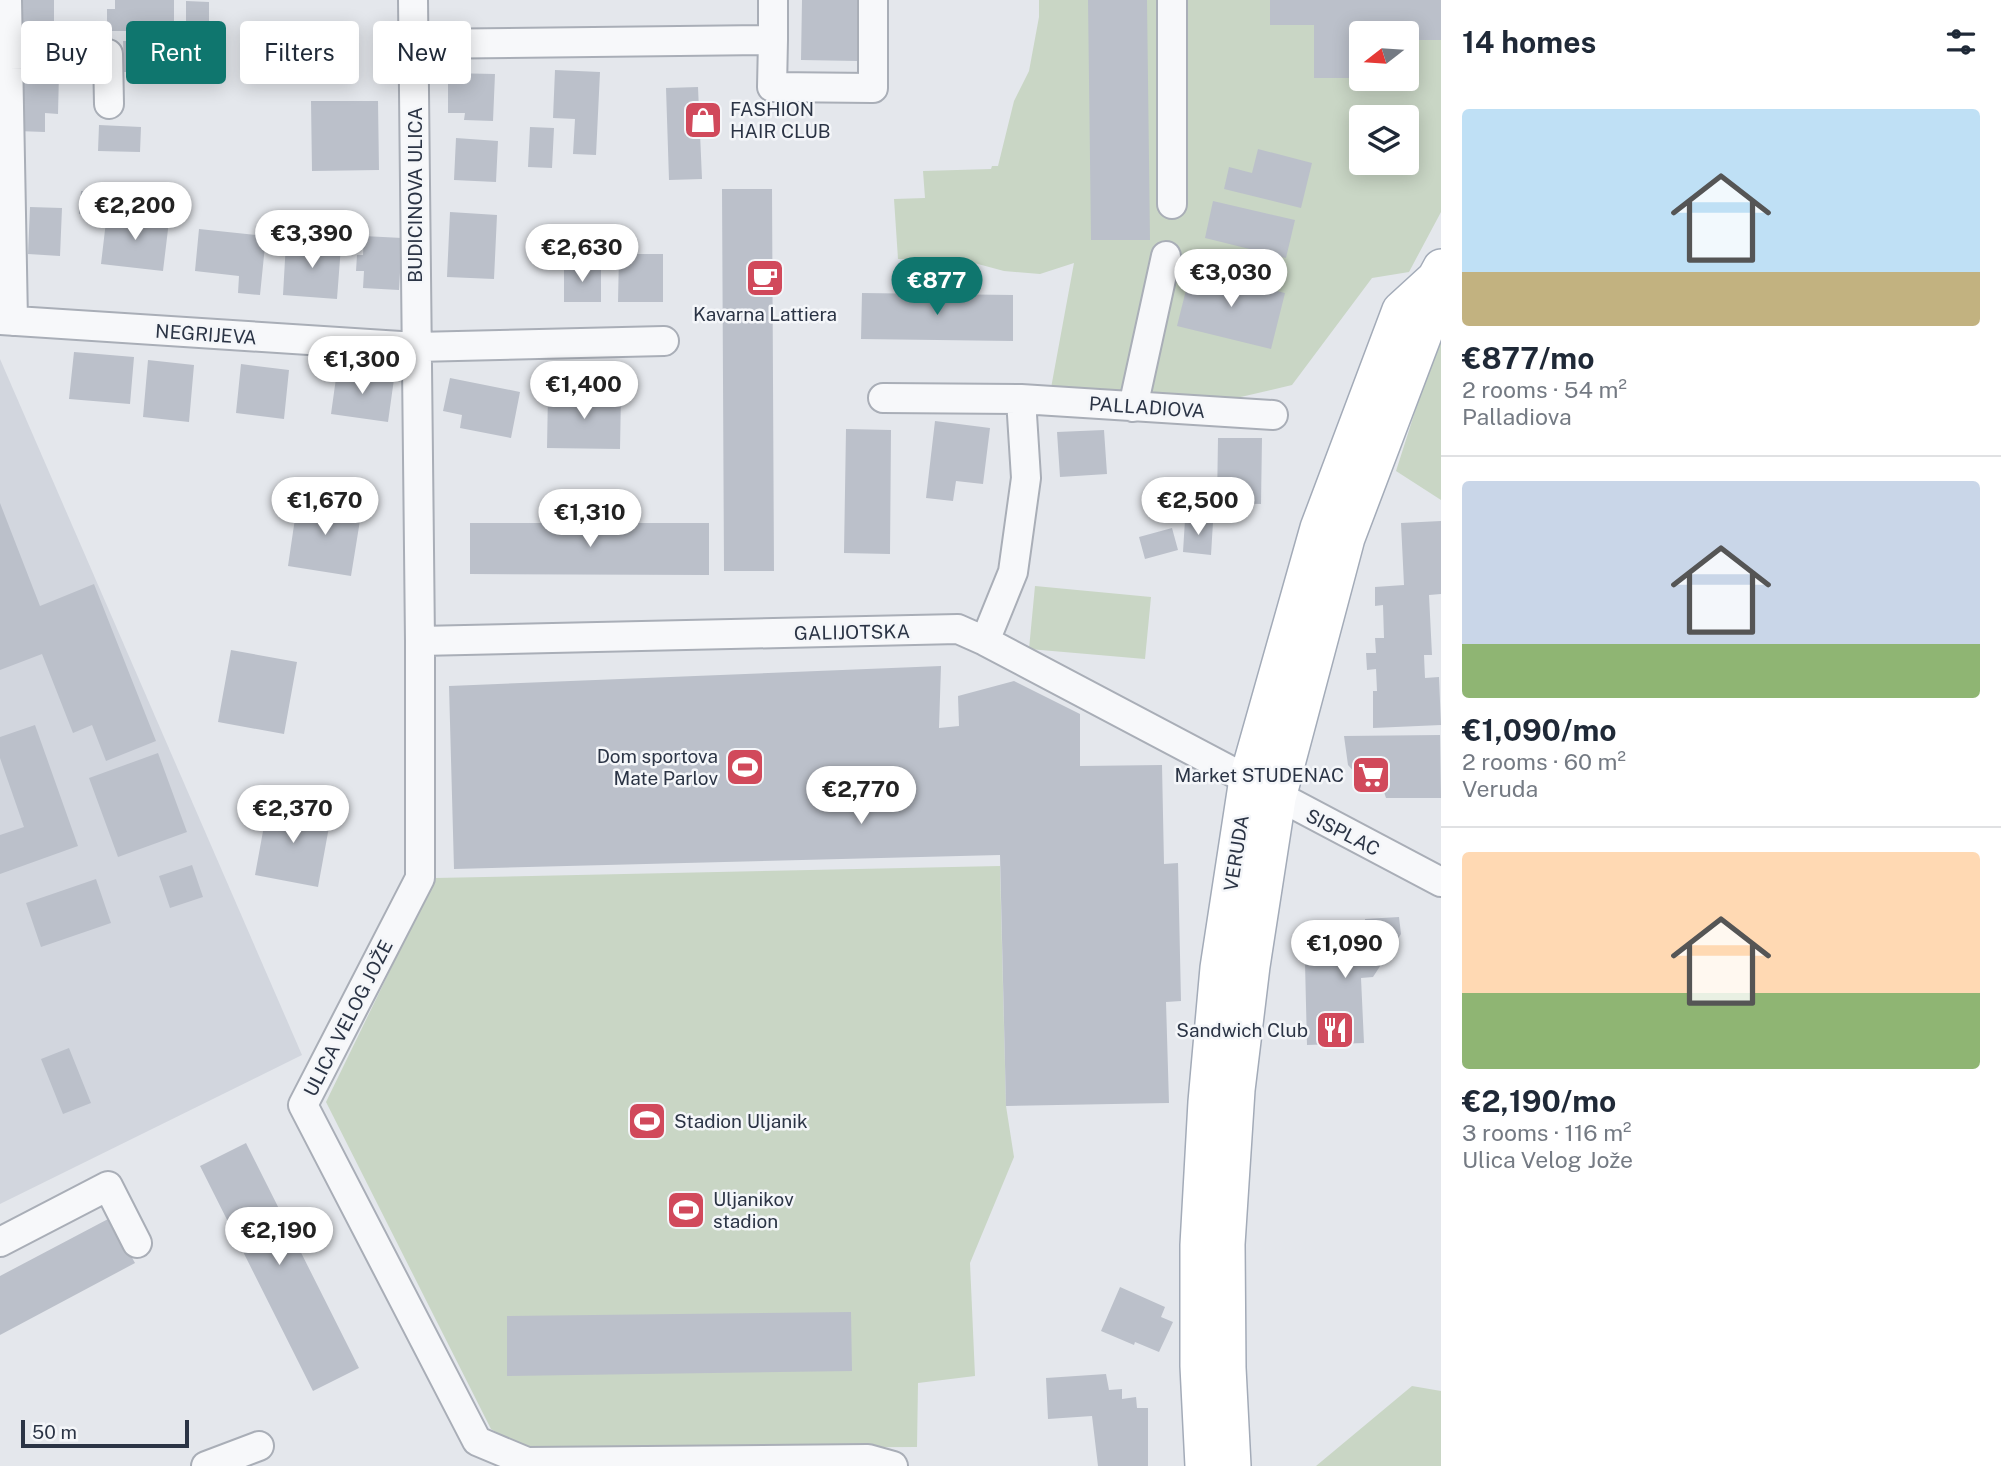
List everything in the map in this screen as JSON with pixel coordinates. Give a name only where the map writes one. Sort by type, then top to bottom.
[{"type":"main road","name":"VERUDA","points":[[1203,1466],[1198,1366],[1198,1245],[1206,1102],[1218,968],[1247,779],[1318,528],[1400,310],[1438,272]]},
{"type":"main road","name":"VERUDA","points":[[1233,1466],[1228,1368],[1227,1244],[1237,1090],[1252,966],[1278,798],[1347,538],[1430,319],[1438,272]]},
{"type":"street","points":[[6,321],[7,0]]},
{"type":"street","name":"BUDICINOVA ULICA","points":[[413,0],[413,21]]},
{"type":"street","points":[[773,0],[772,87],[873,88],[873,0]]},
{"type":"street","points":[[1172,0],[1172,204]]},
{"type":"street","points":[[471,43],[773,40]]},
{"type":"street","points":[[8,55],[108,54],[109,104]]},
{"type":"street","name":"BUDICINOVA ULICA","points":[[413,84],[416,347]]},
{"type":"street","points":[[1133,407],[1166,256]]},
{"type":"street","name":"NEGRIJEVA","points":[[6,321],[416,347],[664,341]]},
{"type":"street","name":"ULICA VELOG JOŽE","points":[[416,347],[420,642],[419,878],[303,1105],[477,1441],[527,1462],[868,1459],[893,1466]]},
{"type":"street","name":"PALLADIOVA","points":[[883,398],[1021,399],[1273,415]]},
{"type":"street","points":[[985,641],[1013,572],[1026,478],[1021,399]]},
{"type":"street","name":"GALIJOTSKA","points":[[420,642],[958,629],[1247,779]]},
{"type":"street","name":"SISPLAC","points":[[1247,779],[1278,798],[1441,882]]},
{"type":"street","points":[[0,1242],[108,1186],[137,1243]]},
{"type":"street","points":[[206,1466],[259,1446]]},
{"type":"shaded area","points":[[0,359],[302,1055],[0,1204]]},
{"type":"green space","points":[[1039,0],[1441,0],[1441,212],[1409,272],[1372,278],[1292,385],[1202,406],[1051,388],[1074,263],[1040,274],[1004,271],[963,260],[898,259],[894,199],[925,198],[923,171],[991,169],[992,166],[998,166],[1014,101],[1029,71],[1039,17]]},
{"type":"green space","points":[[1441,330],[1441,500],[1396,471]]},
{"type":"green space","points":[[1035,586],[1151,597],[1145,659],[1029,649]]},
{"type":"green space","name":"Uljanikov stadion","points":[[1000,866],[1006,1106],[1014,1157],[970,1263],[975,1376],[918,1383],[917,1447],[523,1449],[491,1429],[326,1102],[435,878]]},
{"type":"green space","points":[[1412,1386],[1441,1391],[1441,1466],[1316,1466]]},
{"type":"building","points":[[14,0],[54,0],[54,21],[21,21],[21,31],[14,31]]},
{"type":"building","points":[[115,0],[174,0],[174,21],[126,21],[126,31],[112,31],[112,21],[107,21],[107,9],[115,9]]},
{"type":"building","points":[[802,0],[858,0],[858,61],[801,60]]},
{"type":"building","points":[[1088,0],[1147,0],[1150,240],[1091,240]]},
{"type":"building","points":[[1270,0],[1441,0],[1441,40],[1419,40],[1419,21],[1349,21],[1349,78],[1314,78],[1314,25],[1270,25]]},
{"type":"building","points":[[186,1],[209,2],[209,21],[186,21]]},
{"type":"building","points":[[123,41],[126,41],[126,72]]},
{"type":"building","points":[[555,70],[600,72],[596,155],[573,154],[575,119],[553,118]]},
{"type":"building","points":[[19,72],[21,84],[59,84],[58,114],[45,113],[45,132],[17,131]]},
{"type":"building","points":[[471,73],[495,74],[493,121],[464,120],[465,113],[448,113],[448,84],[471,84]]},
{"type":"building","points":[[698,87],[702,179],[669,180],[666,88]]},
{"type":"building","points":[[311,101],[378,101],[379,170],[312,171]]},
{"type":"building","points":[[99,125],[141,127],[140,152],[98,151]]},
{"type":"building","points":[[530,127],[554,128],[552,168],[528,167]]},
{"type":"building","points":[[456,138],[498,141],[496,182],[454,180]]},
{"type":"building","points":[[1258,149],[1312,163],[1301,208],[1224,189],[1229,167],[1252,173]]},
{"type":"building","points":[[94,185],[106,186],[105,204],[98,203],[97,215],[79,214],[81,191],[93,191]]},
{"type":"building","points":[[722,189],[772,189],[774,571],[724,571]]},
{"type":"building","points":[[1213,201],[1295,220],[1286,258],[1205,238]]},
{"type":"building","points":[[30,207],[62,208],[60,256],[28,254]]},
{"type":"building","points":[[450,212],[497,215],[494,279],[447,277]]},
{"type":"building","points":[[107,213],[169,221],[163,271],[101,264]]},
{"type":"building","points":[[199,229],[266,236],[260,295],[238,293],[239,276],[195,271]]},
{"type":"building","points":[[364,236],[402,238],[399,290],[363,288],[364,271],[356,271],[357,255],[363,255]]},
{"type":"building","points":[[286,242],[341,246],[337,299],[283,295]]},
{"type":"building","points":[[619,254],[663,254],[663,302],[618,302]]},
{"type":"building","points":[[564,265],[601,265],[601,302],[564,302]]},
{"type":"building","points":[[1191,270],[1285,293],[1271,349],[1177,326]]},
{"type":"building","points":[[862,293],[1013,295],[1013,341],[861,339]]},
{"type":"building","points":[[74,352],[134,357],[130,404],[69,399]]},
{"type":"building","points":[[148,360],[194,365],[189,422],[143,417]]},
{"type":"building","points":[[241,364],[289,370],[284,419],[236,413]]},
{"type":"building","points":[[337,371],[394,379],[388,422],[331,414]]},
{"type":"building","points":[[450,378],[520,392],[511,438],[460,428],[462,415],[443,411]]},
{"type":"building","points":[[548,393],[621,395],[620,449],[547,448]]},
{"type":"building","points":[[935,421],[990,428],[983,484],[956,481],[953,501],[926,498]]},
{"type":"building","points":[[846,429],[891,430],[890,554],[844,553]]},
{"type":"building","points":[[1104,430],[1107,474],[1060,477],[1057,432]]},
{"type":"building","points":[[1218,438],[1262,438],[1261,504],[1217,503]]},
{"type":"building","points":[[298,498],[362,508],[351,576],[288,566]]},
{"type":"building","points":[[0,503],[40,606],[94,584],[156,741],[106,761],[92,725],[73,733],[42,654],[0,670]]},
{"type":"building","points":[[1185,520],[1213,522],[1211,555],[1183,552]]},
{"type":"building","points":[[1441,521],[1441,594],[1429,595],[1432,655],[1424,655],[1425,678],[1439,677],[1441,725],[1373,728],[1373,691],[1377,691],[1376,669],[1367,670],[1366,653],[1376,653],[1375,638],[1384,638],[1383,605],[1375,606],[1375,587],[1404,585],[1401,523]]},
{"type":"building","points":[[470,523],[709,523],[709,575],[470,574]]},
{"type":"building","points":[[1172,528],[1178,550],[1145,559],[1139,537]]},
{"type":"building","points":[[231,650],[297,662],[284,734],[218,722]]},
{"type":"building","name":"Dom sportova Mate Parlov","points":[[941,666],[939,728],[959,726],[958,696],[1014,681],[1080,714],[1080,766],[1162,765],[1164,864],[1178,863],[1181,1001],[1166,1002],[1169,1103],[1006,1106],[1000,855],[454,869],[449,686]]},
{"type":"building","points":[[35,725],[78,846],[0,874],[0,835],[24,827],[0,758],[0,737]]},
{"type":"building","points":[[1440,735],[1441,798],[1386,798],[1382,786],[1357,775],[1348,765],[1344,736]]},
{"type":"building","points":[[158,753],[187,832],[118,857],[89,778]]},
{"type":"building","points":[[268,804],[331,816],[318,887],[255,875]]},
{"type":"building","points":[[192,865],[203,897],[170,908],[159,876]]},
{"type":"building","points":[[96,879],[111,923],[41,947],[26,903]]},
{"type":"building","points":[[1399,917],[1401,934],[1373,977],[1361,978],[1364,1043],[1307,1045],[1305,963],[1319,945],[1339,931],[1365,926],[1365,919]]},
{"type":"building","points":[[69,1048],[91,1103],[63,1114],[41,1059]]},
{"type":"building","points":[[246,1143],[359,1368],[313,1391],[200,1166]]},
{"type":"building","points":[[110,1218],[135,1263],[0,1335],[0,1276]]},
{"type":"building","points":[[1120,1287],[1165,1307],[1161,1317],[1173,1322],[1159,1352],[1101,1331]]},
{"type":"building","points":[[851,1312],[852,1371],[507,1376],[507,1316]]},
{"type":"building","points":[[1106,1374],[1109,1390],[1122,1389],[1122,1399],[1136,1397],[1137,1408],[1148,1408],[1148,1466],[1098,1466],[1092,1416],[1048,1419],[1046,1378]]},
{"type":"place","name":"FASHION HAIR CLUB","points":[[703,120]]},
{"type":"place","name":"Kavarna Lattiera","points":[[765,278]]},
{"type":"place","name":"Dom sportova Mate Parlov","points":[[745,767]]},
{"type":"place","name":"Market STUDENAC","points":[[1371,775]]},
{"type":"place","name":"Sandwich Club","points":[[1335,1030]]},
{"type":"place","name":"Stadion Uljanik","points":[[647,1121]]},
{"type":"place","name":"Uljanikov stadion","points":[[686,1210]]}]
